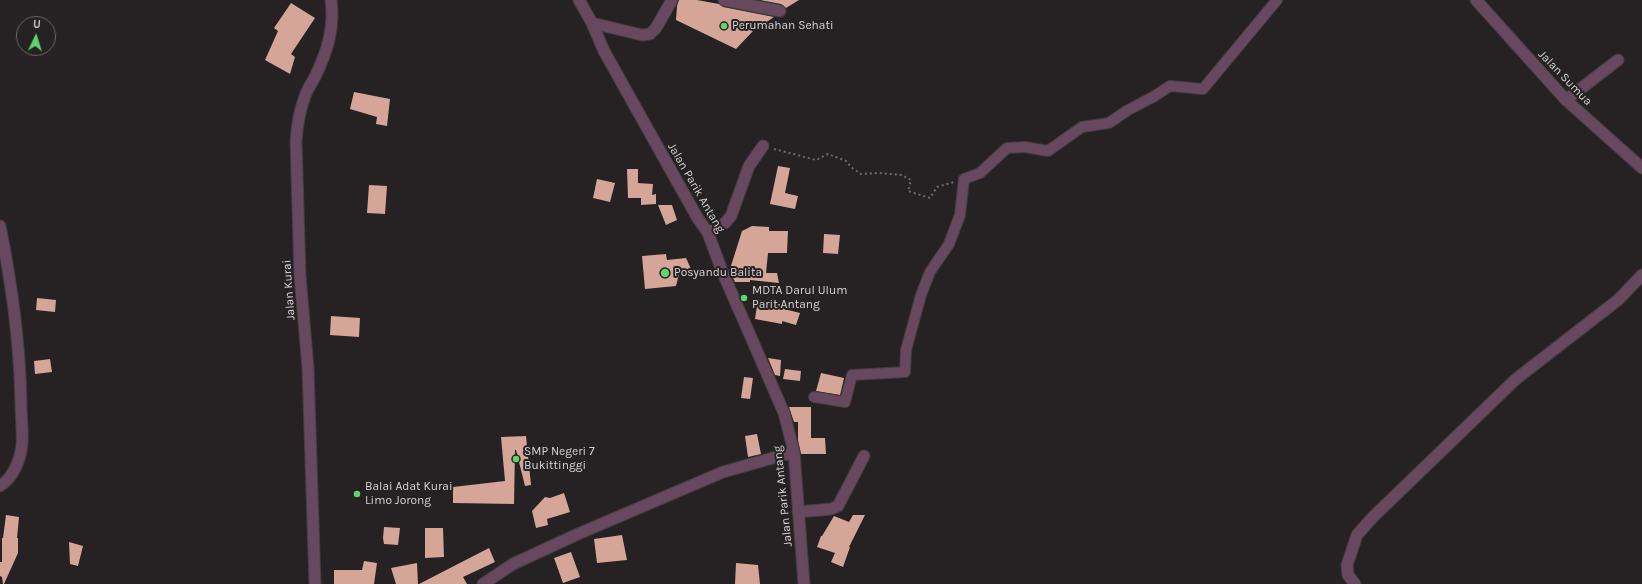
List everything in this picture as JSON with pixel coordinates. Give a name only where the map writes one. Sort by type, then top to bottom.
[{"type":"street","name":"Jalan Kurai","points":[[315,584],[308,368],[300,276],[296,142],[298,120],[304,98],[324,57],[331,33],[333,16],[330,0]]},
{"type":"street","name":"Jalan Parik Antang","points":[[579,0],[592,23],[604,51],[697,217],[708,233],[722,271],[784,412],[794,452],[804,584]]},
{"type":"street","points":[[592,23],[642,35],[650,34],[656,28],[672,0]]},
{"type":"street","points":[[724,0],[780,11]]},
{"type":"street","points":[[814,397],[845,402],[852,374],[905,372],[906,350],[920,295],[930,272],[949,244],[960,215],[964,179],[980,173],[1007,148],[1024,147],[1048,151],[1082,127],[1109,123],[1128,110],[1170,86],[1203,89],[1278,0]]},
{"type":"street","name":"Jalan Sumua","points":[[1476,0],[1566,100],[1641,166]]},
{"type":"street","points":[[1566,100],[1618,60]]},
{"type":"street","points":[[708,233],[725,223],[731,216],[749,166],[763,146]]},
{"type":"street","points":[[0,226],[8,267],[20,369],[22,445],[16,468],[6,482],[0,486]]},
{"type":"street","points":[[1355,584],[1348,575],[1347,565],[1357,535],[1372,518],[1516,379],[1618,300],[1642,275]]},
{"type":"street","points":[[483,584],[513,564],[723,472],[794,452]]},
{"type":"street","points":[[798,512],[831,509],[838,506],[864,456]]},
{"type":"path","points":[[763,146],[816,160],[828,154],[846,161],[851,167],[861,174],[879,173],[902,175],[910,180],[908,191],[930,198],[937,188],[964,179]]},
{"type":"building","name":"Perumahan Sehati","points":[[679,0],[697,0],[719,4],[723,7],[774,17],[753,31],[736,49],[676,20]]},
{"type":"building","points":[[760,0],[799,0],[786,8],[781,4]]},
{"type":"building","points":[[291,3],[315,18],[291,54],[295,57],[290,74],[265,60],[278,31],[274,28]]},
{"type":"building","points":[[354,92],[390,99],[387,126],[376,124],[377,117],[350,109]]},
{"type":"building","points":[[778,166],[790,168],[785,193],[798,196],[795,209],[770,204]]},
{"type":"building","points":[[627,169],[638,169],[638,183],[653,184],[652,195],[656,194],[656,204],[641,205],[641,198],[628,198]]},
{"type":"building","points":[[597,179],[615,183],[610,202],[593,198]]},
{"type":"building","points":[[369,185],[387,186],[385,214],[367,213]]},
{"type":"building","points":[[658,205],[672,205],[677,220],[666,225]]},
{"type":"building","points":[[752,226],[769,227],[769,231],[788,231],[787,253],[768,253],[766,273],[777,273],[779,283],[750,280],[750,282],[735,282],[729,269],[742,231]]},
{"type":"building","points":[[824,234],[840,235],[838,254],[823,253]]},
{"type":"building","points":[[666,254],[667,260],[686,258],[691,269],[679,274],[676,286],[645,289],[642,256]]},
{"type":"building","points":[[37,298],[56,300],[55,312],[36,310]]},
{"type":"building","points":[[758,300],[784,305],[784,309],[800,313],[796,325],[782,321],[782,324],[755,319]]},
{"type":"building","points":[[331,316],[360,318],[359,337],[330,335]]},
{"type":"building","points":[[768,358],[781,360],[780,376],[775,375]]},
{"type":"building","points":[[50,359],[52,372],[35,374],[34,361]]},
{"type":"building","points":[[785,369],[801,371],[800,381],[783,379]]},
{"type":"building","points":[[821,373],[844,378],[840,395],[816,391]]},
{"type":"building","points":[[744,377],[753,378],[750,399],[741,398]]},
{"type":"building","points":[[789,407],[811,407],[811,438],[825,438],[826,454],[801,454],[798,440],[798,422],[794,422]]},
{"type":"building","points":[[757,434],[761,454],[748,457],[745,436]]},
{"type":"building","name":"SMP Negeri 7 Bukittinggi","points":[[526,436],[531,485],[525,486],[515,450],[514,504],[453,503],[453,487],[505,481],[501,437]]},
{"type":"building","points":[[564,493],[570,512],[547,519],[548,525],[536,528],[532,511],[545,497],[550,498]]},
{"type":"building","points":[[6,515],[19,517],[17,538],[18,553],[3,584],[2,577],[0,576],[0,562],[2,562],[2,538]]},
{"type":"building","points":[[853,515],[865,515],[849,547],[843,567],[831,562],[835,553],[817,547],[821,536],[834,516],[849,522]]},
{"type":"building","points":[[384,527],[400,528],[398,545],[384,544]]},
{"type":"building","points":[[425,528],[443,528],[444,557],[425,558]]},
{"type":"building","points":[[622,535],[627,560],[597,563],[594,539]]},
{"type":"building","points":[[69,542],[83,546],[78,566],[70,564]]},
{"type":"building","points":[[489,548],[495,562],[463,577],[467,584],[419,584]]},
{"type":"building","points":[[571,552],[580,577],[563,583],[554,558]]},
{"type":"building","points":[[364,561],[377,563],[374,584],[334,584],[334,570],[362,570]]},
{"type":"building","points":[[417,563],[418,584],[396,584],[391,568]]},
{"type":"building","points":[[736,563],[758,565],[760,584],[735,584]]},
{"type":"place","name":"Perumahan Sehati","points":[[724,26]]},
{"type":"place","name":"Posyandu Balita","points":[[665,273]]},
{"type":"place","name":"MDTA Darul Ulum Parit Antang","points":[[744,298]]},
{"type":"place","name":"SMP Negeri 7 Bukittinggi","points":[[516,459]]},
{"type":"place","name":"Balai Adat Kurai Limo Jorong","points":[[357,494]]}]
